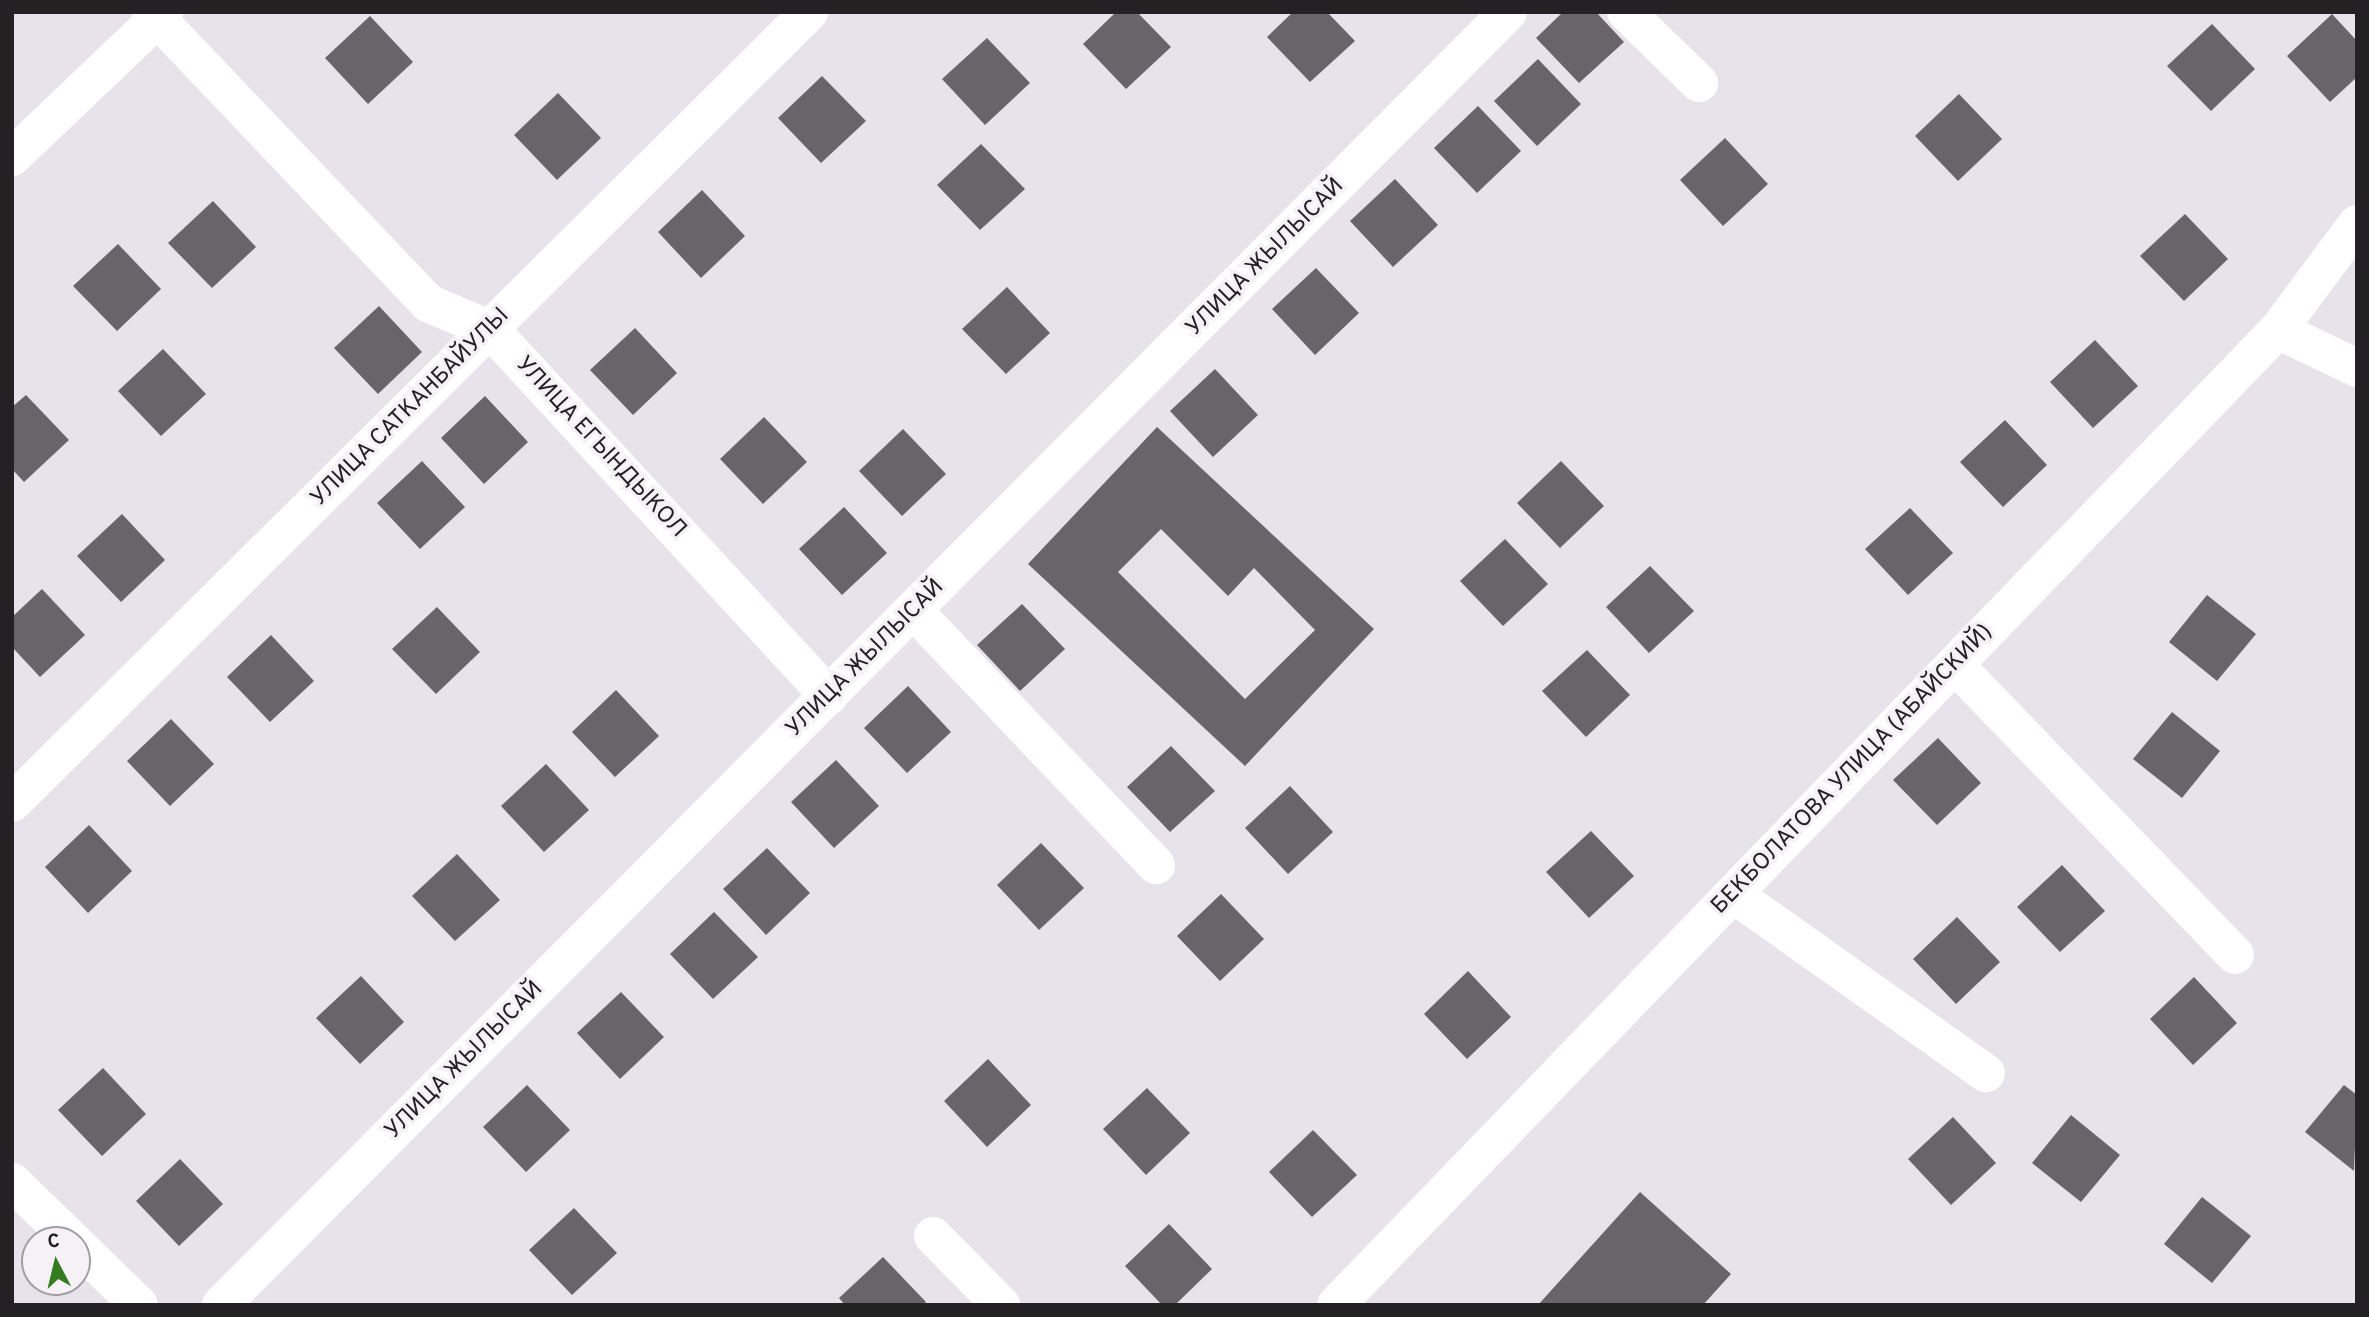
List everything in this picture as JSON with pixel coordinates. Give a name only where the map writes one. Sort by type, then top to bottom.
[{"type":"street","name":"УЛИЦА САТКАНБАЙУЛЫ","points":[[12,803],[809,12]]},
{"type":"street","name":"УЛИЦА ЖЫЛЫСАЙ","points":[[221,1305],[1508,12]]},
{"type":"street","points":[[1626,12],[1699,83]]},
{"type":"street","name":"УЛИЦА ЕГЫНДЫКОЛ","points":[[157,14],[428,303],[491,330],[829,696]]},
{"type":"street","points":[[12,157],[157,14]]},
{"type":"street","name":"БЕКБОЛАТОВА УЛИЦА (АБАЙСКИЙ)","points":[[1336,1305],[2278,330],[2357,224]]},
{"type":"street","points":[[2278,330],[2357,368]]},
{"type":"street","points":[[914,611],[1156,865]]},
{"type":"street","points":[[1955,665],[2235,955]]},
{"type":"street","points":[[1733,894],[1986,1073]]},
{"type":"street","points":[[12,1182],[58,1226]]},
{"type":"street","points":[[933,1236],[1001,1305]]},
{"type":"street","points":[[91,1259],[139,1305]]},
{"type":"building","points":[[1116,12],[1137,12],[1171,47],[1126,89],[1083,44]]},
{"type":"building","points":[[1293,12],[1327,12],[1355,41],[1310,82],[1267,37]]},
{"type":"building","points":[[1563,12],[1596,12],[1624,42],[1579,83],[1536,38]]},
{"type":"building","points":[[2332,14],[2357,41],[2357,77],[2330,102],[2287,56]]},
{"type":"building","points":[[370,16],[413,62],[368,104],[325,58]]},
{"type":"building","points":[[2212,24],[2255,69],[2211,111],[2167,66]]},
{"type":"building","points":[[987,38],[1030,83],[985,125],[942,79]]},
{"type":"building","points":[[1538,59],[1581,104],[1537,146],[1494,101]]},
{"type":"building","points":[[822,76],[866,121],[821,163],[778,118]]},
{"type":"building","points":[[558,93],[601,138],[557,180],[514,135]]},
{"type":"building","points":[[1959,94],[2002,139],[1958,181],[1915,136]]},
{"type":"building","points":[[1478,106],[1521,151],[1477,193],[1434,148]]},
{"type":"building","points":[[1725,138],[1768,184],[1723,226],[1680,180]]},
{"type":"building","points":[[981,144],[1025,189],[980,230],[937,185]]},
{"type":"building","points":[[1395,179],[1438,225],[1393,267],[1350,221]]},
{"type":"building","points":[[702,190],[745,236],[701,278],[658,232]]},
{"type":"building","points":[[213,201],[256,247],[212,288],[168,243]]},
{"type":"building","points":[[2185,214],[2228,259],[2184,301],[2140,256]]},
{"type":"building","points":[[118,244],[161,289],[117,331],[73,286]]},
{"type":"building","points":[[1316,268],[1359,313],[1315,355],[1272,309]]},
{"type":"building","points":[[1007,287],[1050,333],[1006,374],[962,329]]},
{"type":"building","points":[[379,306],[422,352],[378,394],[334,348]]},
{"type":"building","points":[[635,328],[677,373],[633,415],[590,370]]},
{"type":"building","points":[[2095,340],[2138,386],[2093,428],[2050,382]]},
{"type":"building","points":[[163,349],[206,394],[161,436],[118,391]]},
{"type":"building","points":[[1215,369],[1258,415],[1213,457],[1170,411]]},
{"type":"building","points":[[26,395],[69,440],[24,482],[12,469],[12,407]]},
{"type":"building","points":[[485,396],[528,442],[484,484],[441,438]]},
{"type":"building","points":[[764,417],[807,462],[763,504],[720,459]]},
{"type":"building","points":[[2005,420],[2047,465],[2003,507],[1960,462]]},
{"type":"building","points":[[1157,427],[1374,629],[1245,766],[1028,564]],"holes":[[[1161,529],[1228,596],[1254,568],[1315,630],[1245,699],[1118,572]]]},
{"type":"building","points":[[903,429],[946,474],[902,516],[859,471]]},
{"type":"building","points":[[422,461],[465,507],[420,549],[377,503]]},
{"type":"building","points":[[1561,461],[1604,506],[1560,548],[1517,503]]},
{"type":"building","points":[[844,507],[887,553],[842,595],[799,549]]},
{"type":"building","points":[[1910,508],[1953,553],[1908,595],[1865,549]]},
{"type":"building","points":[[122,514],[165,560],[121,602],[77,556]]},
{"type":"building","points":[[1505,539],[1548,584],[1503,626],[1460,581]]},
{"type":"building","points":[[1650,566],[1694,611],[1649,653],[1606,607]]},
{"type":"building","points":[[42,589],[85,635],[40,677],[12,647],[12,617]]},
{"type":"building","points":[[2207,595],[2256,634],[2217,681],[2169,642]]},
{"type":"building","points":[[1022,604],[1065,649],[1020,691],[977,645]]},
{"type":"building","points":[[437,607],[480,652],[436,694],[392,649]]},
{"type":"building","points":[[271,635],[314,681],[270,722],[227,677]]},
{"type":"building","points":[[1587,650],[1630,695],[1586,737],[1542,691]]},
{"type":"building","points":[[908,686],[951,732],[907,773],[864,728]]},
{"type":"building","points":[[616,690],[659,736],[615,777],[572,732]]},
{"type":"building","points":[[2172,712],[2220,751],[2182,798],[2133,759]]},
{"type":"building","points":[[171,719],[214,764],[170,806],[127,761]]},
{"type":"building","points":[[1938,738],[1981,783],[1937,825],[1893,780]]},
{"type":"building","points":[[1171,746],[1215,791],[1170,832],[1127,787]]},
{"type":"building","points":[[836,760],[879,806],[834,848],[791,802]]},
{"type":"building","points":[[546,764],[589,810],[544,852],[501,806]]},
{"type":"building","points":[[1290,786],[1333,832],[1288,874],[1245,828]]},
{"type":"building","points":[[89,825],[132,871],[88,913],[45,867]]},
{"type":"building","points":[[1591,831],[1634,876],[1589,918],[1546,872]]},
{"type":"building","points":[[1041,843],[1084,888],[1039,930],[997,885]]},
{"type":"building","points":[[767,848],[810,893],[766,935],[723,889]]},
{"type":"building","points":[[457,854],[500,900],[455,941],[412,896]]},
{"type":"building","points":[[2062,865],[2105,911],[2060,952],[2017,907]]},
{"type":"building","points":[[1221,894],[1264,939],[1220,981],[1177,936]]},
{"type":"building","points":[[714,912],[758,957],[713,999],[670,954]]},
{"type":"building","points":[[1957,917],[2000,962],[1956,1004],[1913,959]]},
{"type":"building","points":[[1468,971],[1511,1017],[1467,1059],[1424,1014]]},
{"type":"building","points":[[361,976],[404,1022],[360,1064],[316,1018]]},
{"type":"building","points":[[2194,977],[2237,1023],[2193,1065],[2150,1019]]},
{"type":"building","points":[[621,992],[664,1037],[620,1079],[577,1033]]},
{"type":"building","points":[[988,1059],[1031,1105],[987,1147],[944,1101]]},
{"type":"building","points":[[103,1068],[146,1114],[102,1156],[58,1110]]},
{"type":"building","points":[[527,1085],[570,1130],[526,1172],[483,1127]]},
{"type":"building","points":[[2344,1085],[2357,1095],[2354,1171],[2305,1132]]},
{"type":"building","points":[[1147,1088],[1190,1133],[1146,1175],[1103,1129]]},
{"type":"building","points":[[2071,1115],[2120,1155],[2081,1202],[2032,1163]]},
{"type":"building","points":[[1953,1117],[1996,1163],[1951,1205],[1908,1159]]},
{"type":"building","points":[[1313,1130],[1357,1175],[1312,1217],[1269,1172]]},
{"type":"building","points":[[180,1159],[223,1204],[179,1246],[136,1201]]},
{"type":"building","points":[[1640,1192],[1731,1274],[1703,1305],[1538,1305]]},
{"type":"building","points":[[2202,1197],[2251,1236],[2212,1283],[2164,1244]]},
{"type":"building","points":[[574,1208],[617,1253],[572,1295],[529,1250]]},
{"type":"building","points":[[1169,1224],[1212,1269],[1175,1305],[1162,1305],[1125,1266]]},
{"type":"building","points":[[883,1257],[926,1302],[923,1305],[845,1305],[839,1298]]}]
